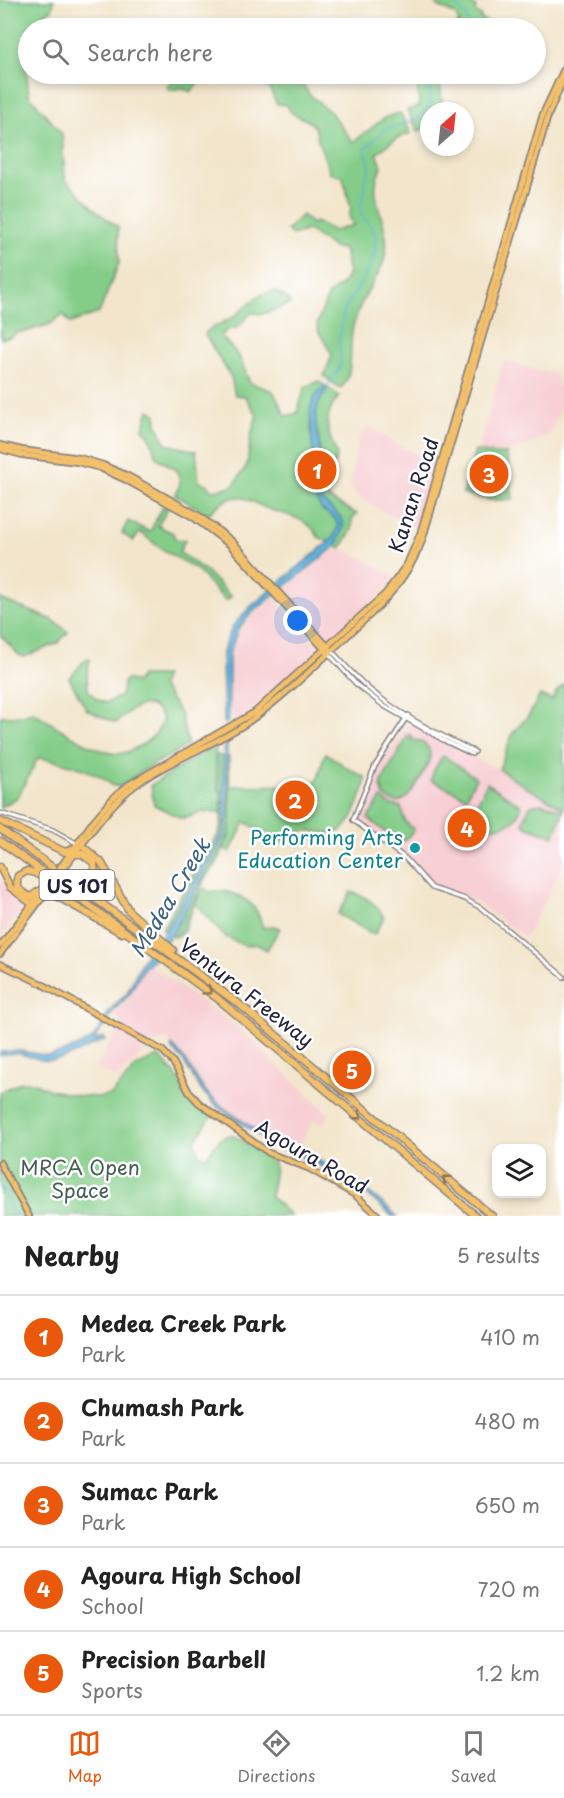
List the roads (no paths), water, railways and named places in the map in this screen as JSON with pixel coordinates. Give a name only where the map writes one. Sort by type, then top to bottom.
[{"type":"highway","points":[[0,821],[65,852],[77,848],[101,862],[117,894],[129,911],[155,938]]},
{"type":"highway","name":"Ventura Freeway","points":[[0,829],[155,938],[239,1004],[492,1216]]},
{"type":"highway","name":"Ventura Freeway","points":[[0,841],[238,1015],[476,1216]]},
{"type":"highway","points":[[32,852],[79,880],[87,880],[94,873],[94,863],[77,848]]},
{"type":"highway","points":[[0,867],[10,887],[34,905]]},
{"type":"highway","points":[[48,885],[31,897],[19,890],[17,879],[24,872],[35,873],[107,919]]},
{"type":"highway","points":[[42,898],[49,894],[55,895],[115,930],[131,936]]},
{"type":"main road","name":"Kanan Road","points":[[0,954],[77,848],[127,792],[142,781],[245,724],[267,707],[385,594],[402,572],[417,543],[543,114],[564,69]]},
{"type":"main road","name":"Kanan Road","points":[[328,650],[385,600],[406,575],[417,554],[548,116],[564,78]]},
{"type":"main road","points":[[0,447],[87,460],[118,471],[212,524],[232,541],[328,650]]},
{"type":"main road","name":"Kanan Road","points":[[0,946],[42,898],[48,885]]},
{"type":"main road","name":"Agoura Road","points":[[0,964],[163,1051],[173,1062],[193,1098],[269,1153],[310,1169],[355,1195],[379,1216]]},
{"type":"main road","points":[[0,1162],[29,1216]]},
{"type":"street","points":[[328,650],[364,685],[407,717],[473,753]]},
{"type":"street","points":[[407,717],[375,766],[353,820],[405,858],[432,888],[465,899],[481,908],[564,977]]},
{"type":"street","points":[[0,813],[53,830],[77,848]]},
{"type":"water","points":[[324,386],[327,389],[317,408],[316,416],[320,459],[314,486],[322,501],[342,520],[343,530],[336,546],[252,613],[238,629],[229,654],[229,716],[227,723],[224,724],[222,658],[233,626],[249,608],[333,538],[338,527],[333,517],[322,510],[308,485],[315,459],[310,410],[314,398]]},
{"type":"water","points":[[227,744],[228,818],[224,836],[172,934],[145,966],[129,995],[114,1010],[94,1041],[104,1037],[105,1040],[57,1060],[41,1060],[16,1054],[0,1056],[0,1052],[17,1050],[49,1056],[91,1040],[109,1011],[127,993],[142,961],[172,922],[221,835],[224,824],[224,746]]},
{"type":"water","points":[[172,1045],[182,1055],[205,1090],[221,1105],[267,1136],[348,1177],[397,1216],[392,1216],[359,1188],[313,1162],[268,1142],[215,1105],[201,1090],[182,1059],[171,1048]]},
{"type":"waterway","name":"Medea Creek","points":[[451,0],[467,18]]},
{"type":"waterway","name":"Medea Creek","points":[[325,388],[336,374],[341,362],[339,338],[345,310],[370,267],[376,248],[374,231],[361,216],[364,182],[370,167],[365,149],[383,131],[427,113],[430,106],[430,84]]},
{"type":"waterway","name":"Medea Creek","points":[[0,1184],[15,1216]]},
{"type":"place","name":"Medea Creek Park","points":[[317,470]]},
{"type":"place","name":"Sumac Park","points":[[489,474]]},
{"type":"place","name":"Chumash Park","points":[[295,800]]},
{"type":"place","name":"Agoura High School","points":[[467,828]]},
{"type":"place","name":"Performing Arts Education Center","points":[[415,848]]},
{"type":"place","name":"Precision Barbell","points":[[352,1070]]},
{"type":"park label","name":"MRCA Open Space","points":[[80,1178]]}]
